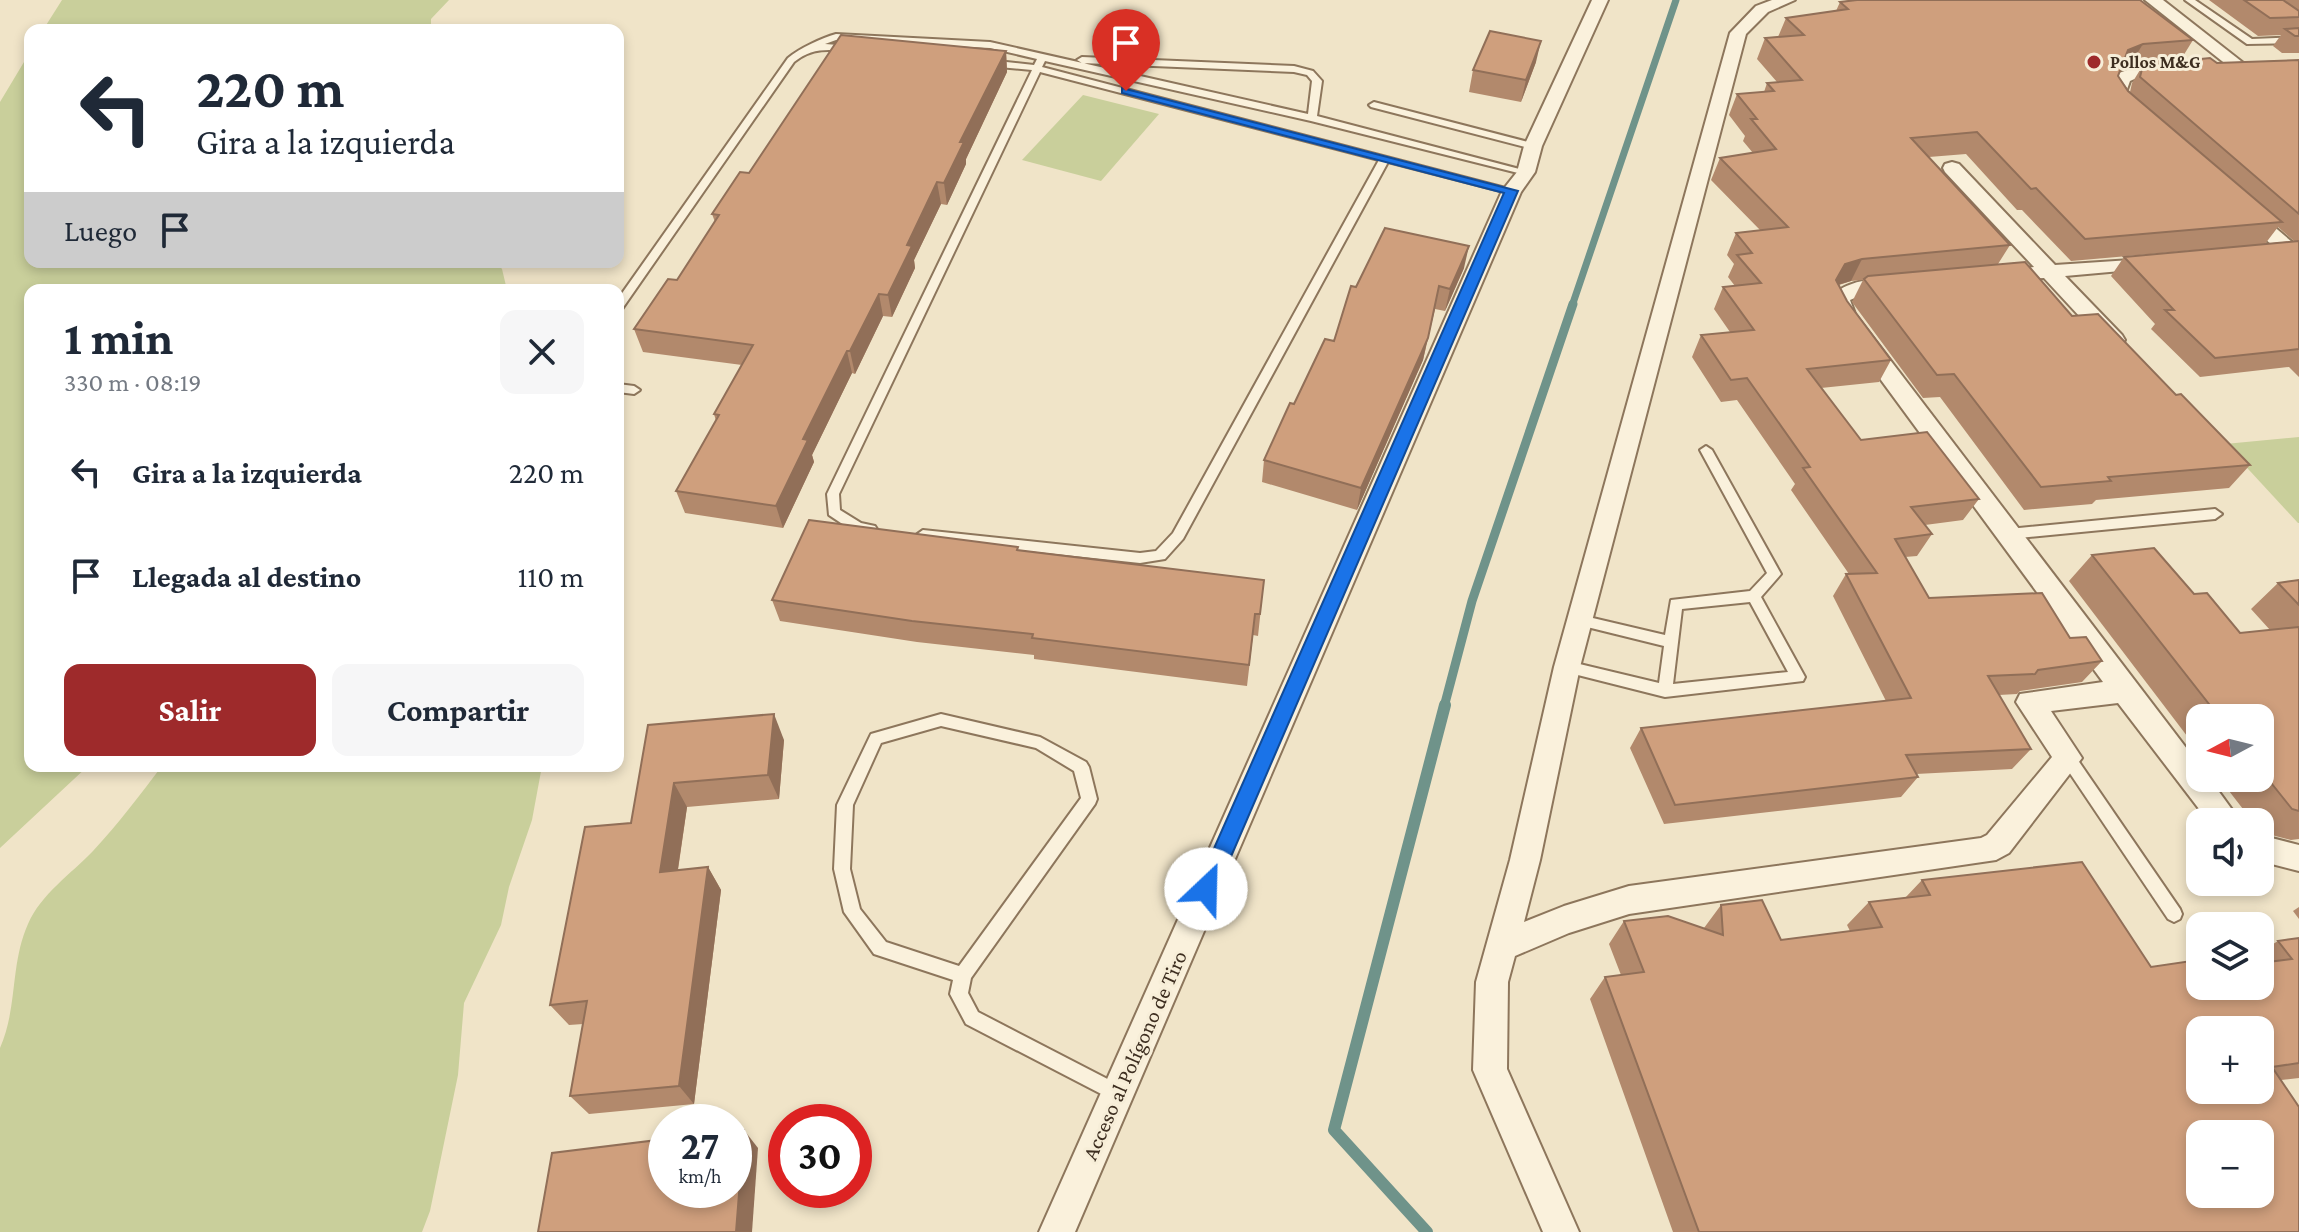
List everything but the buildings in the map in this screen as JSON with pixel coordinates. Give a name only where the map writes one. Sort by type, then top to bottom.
[{"type":"street","name":"Acceso al Polígono de Tiro","points":[[1057,1232],[1533,146],[1600,0]]},
{"type":"street","points":[[1561,1232],[1490,1070],[1492,982],[1525,860],[1567,667],[1738,33],[1762,9],[1787,0]]},
{"type":"street","points":[[2143,124],[2116,96],[2122,78],[2136,72],[2246,65],[2153,0]]},
{"type":"street","points":[[1952,168],[2125,352]]},
{"type":"street","points":[[2233,201],[2294,254]]},
{"type":"street","points":[[2259,253],[2294,254]]},
{"type":"street","points":[[1973,278],[2170,261]]},
{"type":"street","points":[[1912,284],[1851,290],[1842,294],[1838,301],[1845,316],[2215,808]]},
{"type":"street","points":[[1501,947],[1564,920],[1629,900],[1985,851],[1998,844],[2068,758],[2030,702],[2125,691]]},
{"type":"street","points":[[2274,852],[2299,858]]},
{"type":"lane","points":[[2189,0],[2250,42],[2299,40]]},
{"type":"lane","points":[[819,45],[823,40],[836,37],[990,45],[1039,63],[1385,158],[1519,182]]},
{"type":"lane","points":[[624,298],[791,60],[802,49],[819,45],[881,52]]},
{"type":"lane","points":[[975,61],[1294,69],[1310,73],[1317,81],[1312,118]]},
{"type":"lane","points":[[1039,63],[1312,118],[1519,182]]},
{"type":"lane","points":[[889,531],[858,528],[834,512],[833,494],[1039,63]]},
{"type":"lane","points":[[1374,105],[1533,146]]},
{"type":"lane","points":[[905,533],[1140,558],[1160,555],[1178,536],[1385,158]]},
{"type":"lane","points":[[624,389],[634,390]]},
{"type":"lane","points":[[1665,691],[1676,604],[1754,596],[1774,574],[1706,450]]},
{"type":"lane","points":[[2009,534],[2215,514]]},
{"type":"lane","points":[[1567,667],[1665,691],[1798,677],[1754,596]]},
{"type":"lane","points":[[1580,620],[1671,642]]},
{"type":"lane","points":[[963,975],[880,948],[852,912],[842,869],[845,805],[876,738],[941,720],[1040,743],[1081,767],[1089,799],[963,975],[959,994],[972,1018],[1117,1093]]},
{"type":"lane","points":[[2068,758],[2174,914]]},
{"type":"green space","points":[[62,0],[449,0],[431,19],[431,24],[47,24]]},
{"type":"green space","points":[[24,62],[24,268],[501,268],[506,284],[24,284],[24,772],[82,772],[0,848],[0,102]]},
{"type":"green space","points":[[1083,95],[1159,114],[1101,181],[1022,160]]},
{"type":"green space","points":[[2299,437],[2299,523],[2298,523],[2225,444]]},
{"type":"green space","points":[[157,772],[541,772],[532,820],[509,887],[501,925],[464,1003],[458,1075],[430,1211],[422,1232],[0,1232],[0,1048],[6,1033],[22,939],[41,903],[129,809]]},
{"type":"waterway","points":[[1572,306],[1676,0]]},
{"type":"waterway","points":[[1444,707],[1472,601],[1573,304]]},
{"type":"waterway","points":[[1427,1232],[1334,1130],[1445,705]]},
{"type":"place","name":"Pollos M&G","points":[[2094,62]]},
{"type":"route","points":[[1126,91],[1512,191],[1206,889]]}]
